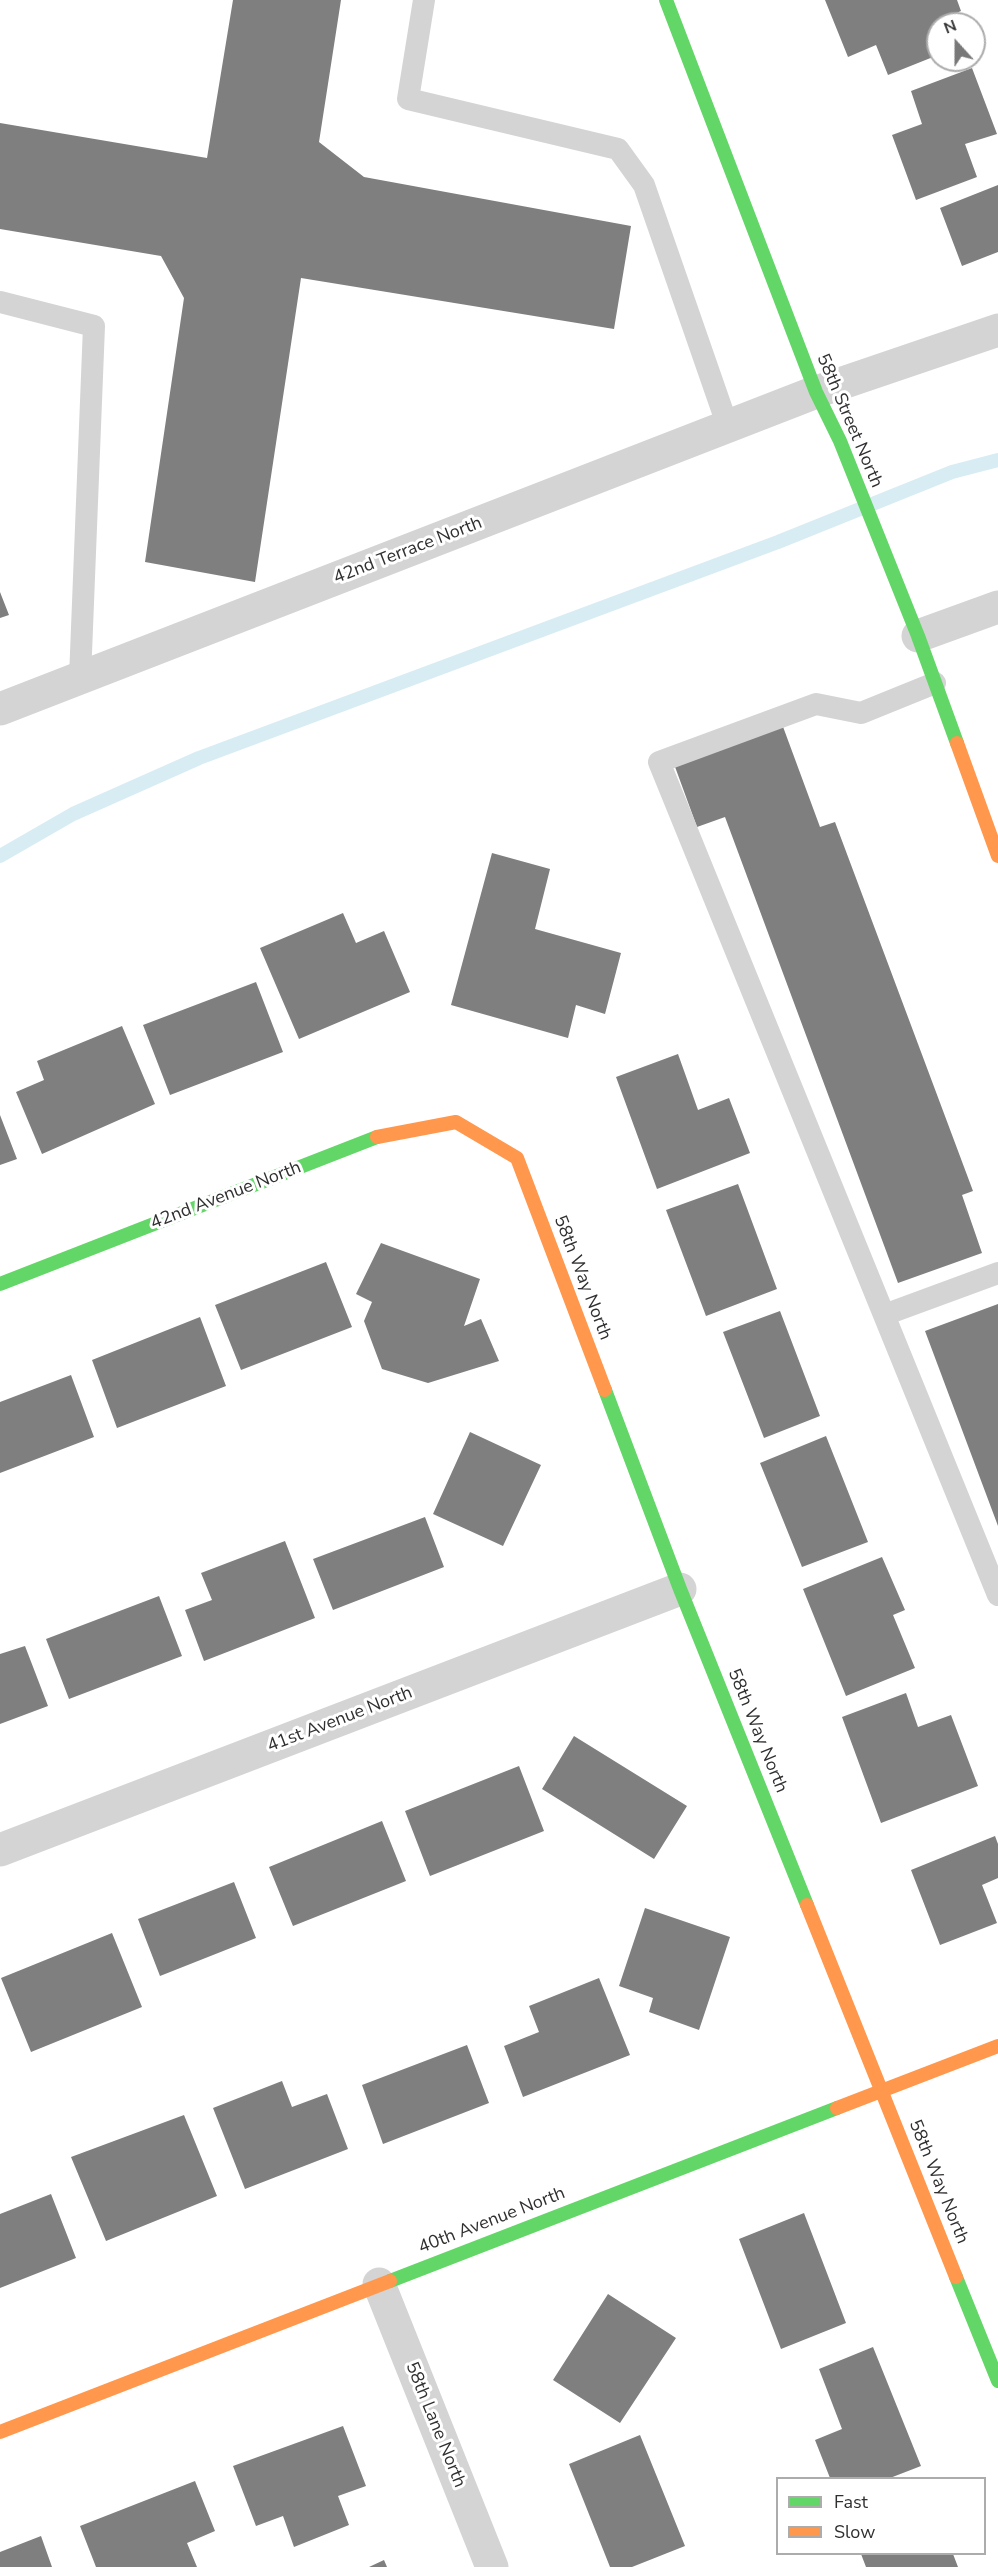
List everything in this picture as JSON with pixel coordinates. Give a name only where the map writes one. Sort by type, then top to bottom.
[{"type":"street","name":"58th Street North","points":[[666,0],[816,392],[840,441],[918,636],[998,856]]},
{"type":"street","points":[[816,392],[998,330]]},
{"type":"street","name":"42nd Terrace North","points":[[0,709],[816,392]]},
{"type":"street","points":[[918,636],[998,607]]},
{"type":"street","name":"42nd Avenue North","points":[[0,1284],[385,1134],[456,1122]]},
{"type":"street","name":"58th Way North","points":[[456,1122],[517,1158],[680,1589],[998,2381]]},
{"type":"street","name":"41st Avenue North","points":[[0,1850],[680,1589]]},
{"type":"street","name":"40th Avenue North","points":[[0,2432],[998,2046]]},
{"type":"street","name":"58th Lane North","points":[[379,2284],[492,2567]]},
{"type":"lane","points":[[424,0],[408,99],[618,149],[644,185],[728,427]]},
{"type":"lane","points":[[0,302],[94,326],[80,678]]},
{"type":"lane","points":[[935,683],[861,712],[816,704],[659,762],[998,1595]]},
{"type":"lane","points":[[884,1315],[998,1273]]},
{"type":"building","points":[[233,0],[341,0],[319,142],[364,177],[631,226],[614,329],[301,278],[255,582],[145,562],[184,298],[161,256],[0,229],[0,123],[207,158]]},
{"type":"building","points":[[825,0],[957,0],[961,11],[959,12],[926,12],[926,60],[888,75],[876,45],[848,57]]},
{"type":"building","points":[[961,72],[974,72],[997,134],[965,144],[977,177],[916,200],[892,135],[922,124],[911,91]]},
{"type":"building","points":[[998,185],[998,252],[962,266],[940,208]]},
{"type":"building","points":[[0,592],[9,615],[0,618]]},
{"type":"building","points":[[782,724],[820,827],[835,822],[973,1191],[962,1195],[982,1253],[898,1283],[725,817],[697,827],[674,764]]},
{"type":"building","points":[[492,853],[550,869],[535,929],[621,953],[605,1014],[576,1005],[568,1038],[451,1005]]},
{"type":"building","points":[[343,913],[356,943],[384,931],[410,992],[299,1039],[260,948]]},
{"type":"building","points":[[256,982],[283,1052],[170,1095],[143,1025]]},
{"type":"building","points":[[122,1026],[155,1104],[42,1154],[16,1092],[44,1080],[37,1061]]},
{"type":"building","points":[[678,1054],[698,1110],[729,1098],[750,1153],[657,1189],[616,1077]]},
{"type":"building","points":[[0,1115],[17,1159],[0,1165]]},
{"type":"building","points":[[738,1184],[777,1289],[706,1316],[666,1210]]},
{"type":"building","points":[[381,1243],[480,1279],[464,1326],[481,1319],[499,1361],[428,1383],[382,1369],[364,1321],[372,1302],[356,1294]]},
{"type":"building","points":[[326,1262],[352,1327],[241,1370],[215,1305]]},
{"type":"building","points":[[998,1304],[998,1526],[925,1331]]},
{"type":"building","points":[[780,1311],[820,1416],[764,1438],[723,1332]]},
{"type":"building","points":[[200,1317],[226,1386],[117,1428],[92,1360]]},
{"type":"building","points":[[71,1375],[94,1437],[0,1473],[0,1402]]},
{"type":"building","points":[[470,1432],[541,1465],[503,1546],[433,1514]]},
{"type":"building","points":[[826,1436],[868,1542],[802,1567],[760,1463]]},
{"type":"building","points":[[425,1517],[444,1567],[333,1610],[313,1559]]},
{"type":"building","points":[[285,1541],[315,1618],[204,1661],[185,1610],[212,1600],[201,1573]]},
{"type":"building","points":[[882,1557],[905,1610],[893,1615],[915,1668],[846,1696],[803,1589]]},
{"type":"building","points":[[159,1596],[182,1656],[69,1699],[46,1639]]},
{"type":"building","points":[[25,1646],[48,1706],[0,1724],[0,1654]]},
{"type":"building","points":[[906,1693],[918,1727],[951,1715],[978,1786],[881,1823],[842,1717]]},
{"type":"building","points":[[574,1736],[687,1806],[654,1859],[542,1789]]},
{"type":"building","points":[[519,1766],[544,1831],[430,1876],[405,1811]]},
{"type":"building","points":[[382,1821],[406,1881],[293,1926],[269,1867]]},
{"type":"building","points":[[995,1836],[998,1844],[998,1878],[982,1885],[997,1923],[940,1945],[911,1870]]},
{"type":"building","points":[[234,1882],[256,1938],[160,1976],[138,1919]]},
{"type":"building","points":[[645,1908],[730,1937],[699,2030],[649,2012],[653,1998],[619,1986]]},
{"type":"building","points":[[112,1933],[142,2007],[31,2052],[1,1978]]},
{"type":"building","points":[[599,1978],[630,2055],[523,2097],[504,2046],[539,2032],[529,2006]]},
{"type":"building","points":[[467,2045],[489,2103],[383,2144],[362,2085]]},
{"type":"building","points":[[282,2081],[292,2107],[327,2094],[348,2149],[245,2189],[213,2108]]},
{"type":"building","points":[[184,2115],[217,2196],[106,2241],[71,2157]]},
{"type":"building","points":[[51,2194],[76,2258],[0,2288],[0,2214]]},
{"type":"building","points":[[804,2213],[846,2323],[781,2349],[739,2239]]},
{"type":"building","points":[[608,2294],[676,2338],[620,2423],[553,2380]]},
{"type":"building","points":[[873,2347],[921,2466],[893,2477],[830,2477],[815,2440],[842,2429],[819,2369]]},
{"type":"building","points":[[343,2426],[366,2486],[338,2496],[349,2525],[294,2547],[283,2516],[256,2526],[233,2466]]},
{"type":"building","points":[[640,2435],[685,2546],[632,2567],[610,2567],[569,2464]]},
{"type":"building","points":[[195,2481],[215,2531],[187,2543],[197,2567],[96,2567],[80,2526]]},
{"type":"building","points":[[41,2536],[52,2567],[0,2567],[0,2552]]},
{"type":"building","points":[[861,2555],[953,2555],[958,2567],[866,2567]]},
{"type":"building","points":[[384,2560],[387,2567],[369,2567]]},
{"type":"waterway","points":[[0,856],[73,814],[199,758],[778,542],[952,472],[998,460]]},
{"type":"traffic: fast","points":[[666,0],[816,392],[840,441],[918,636],[957,743]]},
{"type":"traffic: fast","points":[[0,1284],[377,1137]]},
{"type":"traffic: fast","points":[[605,1390],[680,1589],[807,1905]]},
{"type":"traffic: fast","points":[[390,2281],[837,2108]]},
{"type":"traffic: fast","points":[[956,2277],[998,2381]]},
{"type":"traffic: slow","points":[[957,743],[998,856]]},
{"type":"traffic: slow","points":[[377,1137],[456,1122],[517,1158],[605,1390]]},
{"type":"traffic: slow","points":[[807,1905],[956,2277]]},
{"type":"traffic: slow","points":[[837,2108],[998,2046]]},
{"type":"traffic: slow","points":[[0,2432],[390,2281]]}]
